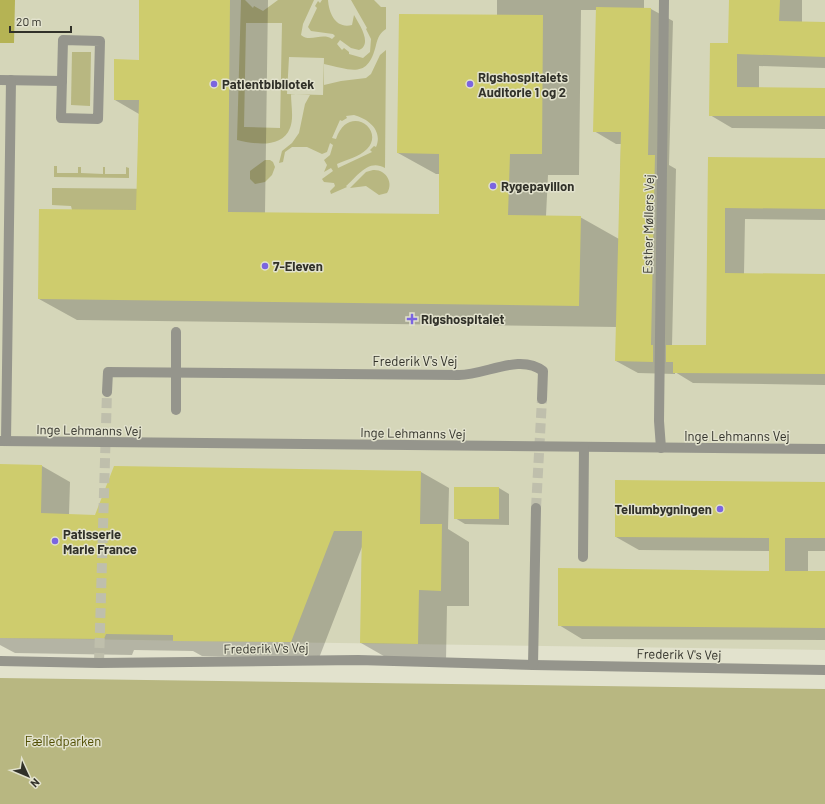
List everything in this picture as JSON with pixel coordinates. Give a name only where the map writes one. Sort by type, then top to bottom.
[{"type":"street","name":"Esther Møllers Vej","points":[[661,448],[659,405],[664,0]]},
{"type":"street","points":[[62,40],[100,41],[98,119],[61,118],[62,81],[62,40]]},
{"type":"street","points":[[0,80],[62,81]]},
{"type":"street","points":[[3,441],[10,80]]},
{"type":"street","points":[[176,332],[176,410]]},
{"type":"street","name":"Frederik V's Vej","points":[[107,392],[108,372],[464,375],[526,363],[536,366],[543,371],[542,399]]},
{"type":"street","name":"Inge Lehmanns Vej","points":[[3,441],[825,449]]},
{"type":"street","points":[[583,557],[584,447]]},
{"type":"street","points":[[533,665],[536,508]]},
{"type":"street","name":"Frederik V's Vej","points":[[0,661],[100,663],[358,660],[533,665],[825,670]]},
{"type":"shaded area","name":"Rigshospitalet","points":[[0,0],[825,0],[825,650],[0,638]]},
{"type":"shaded area","points":[[0,0],[15,0],[14,43],[0,43]]},
{"type":"green space","points":[[241,0],[245,0],[253,8],[254,6],[263,11],[278,0],[314,0],[303,24],[301,35],[308,38],[328,37],[332,39],[335,36],[333,34],[311,31],[308,27],[317,8],[315,6],[318,1],[320,3],[322,0],[328,0],[332,15],[338,23],[346,26],[352,25],[354,15],[364,34],[365,43],[359,50],[351,48],[340,40],[337,44],[342,50],[344,48],[349,52],[349,54],[363,58],[370,52],[371,39],[366,29],[367,28],[351,0],[374,0],[381,7],[386,7],[386,29],[378,37],[373,56],[363,68],[351,70],[324,64],[324,85],[366,78],[371,74],[380,55],[386,50],[385,168],[373,165],[368,167],[346,186],[347,187],[331,194],[330,191],[335,186],[334,183],[324,182],[322,179],[333,171],[331,168],[324,172],[327,165],[324,160],[330,155],[333,145],[330,143],[327,152],[322,154],[307,147],[292,147],[285,152],[283,162],[279,163],[282,151],[292,143],[299,133],[305,104],[310,95],[295,94],[323,95],[324,58],[289,57],[287,94],[291,94],[292,116],[290,128],[286,135],[274,142],[267,143],[251,143],[237,140]],"holes":[[[246,23],[282,23],[280,128],[244,127]],[[354,115],[365,119],[376,131],[378,141],[376,147],[374,146],[370,150],[372,152],[338,168],[337,164],[360,154],[367,149],[372,141],[372,134],[369,128],[363,123],[356,121],[349,123],[342,128],[336,139],[332,138],[340,120],[342,121],[347,118],[346,116]]]},
{"type":"green space","points":[[72,52],[91,52],[90,106],[71,105]]},
{"type":"green space","points":[[265,160],[270,160],[273,162],[275,167],[272,175],[265,182],[255,184],[250,179],[250,171]]},
{"type":"green space","points":[[54,166],[57,166],[57,173],[78,173],[78,167],[81,167],[81,173],[103,174],[103,167],[105,167],[105,174],[126,174],[126,167],[129,168],[129,178],[54,177]]},
{"type":"green space","points":[[378,170],[388,177],[390,185],[387,193],[379,195],[366,186],[350,188],[366,172]]},
{"type":"green space","points":[[52,188],[164,189],[164,211],[72,210],[71,206],[52,205]]},
{"type":"green space","name":"Fælledparken","points":[[0,678],[825,689],[825,804],[0,804]]},
{"type":"building","name":"Rigshospitalet","points":[[139,0],[230,0],[228,212],[439,214],[439,154],[397,153],[399,14],[543,15],[542,154],[510,154],[508,215],[581,216],[579,306],[38,299],[39,209],[136,210],[139,100],[114,100],[114,59],[139,60]]},
{"type":"building","points":[[729,0],[780,0],[779,21],[825,22],[825,57],[737,54],[737,87],[825,88],[825,116],[709,116],[710,43],[728,43]]},
{"type":"building","points":[[596,7],[651,8],[648,155],[655,155],[651,345],[653,345],[653,362],[615,361],[621,132],[593,132]]},
{"type":"building","points":[[708,157],[825,158],[825,209],[725,208],[725,273],[825,274],[825,374],[673,373],[673,362],[666,362],[666,345],[706,345]]},
{"type":"building","points":[[0,464],[42,465],[41,513],[95,515],[114,466],[421,471],[420,524],[442,524],[441,591],[419,590],[418,644],[360,643],[362,531],[334,531],[291,642],[173,641],[173,635],[106,634],[104,639],[0,638]]},
{"type":"building","points":[[615,480],[825,482],[825,538],[785,538],[785,571],[825,571],[825,628],[558,626],[558,568],[769,571],[769,538],[615,537]]},
{"type":"building","points":[[454,487],[499,487],[499,519],[454,519]]},
{"type":"tunnel","points":[[99,663],[107,392]]},
{"type":"tunnel","points":[[536,508],[542,399]]},
{"type":"place","name":"Patientbibliotek","points":[[214,84]]},
{"type":"place","name":"Rigshospitalets Auditorie 1 og 2","points":[[470,84]]},
{"type":"place","name":"Rygepavillon","points":[[493,186]]},
{"type":"place","name":"7-Eleven","points":[[265,266]]},
{"type":"place","name":"Rigshospitalet","points":[[412,319]]},
{"type":"place","name":"Teilumbygningen","points":[[720,509]]},
{"type":"place","name":"Patisserie Marie France","points":[[55,541]]}]
